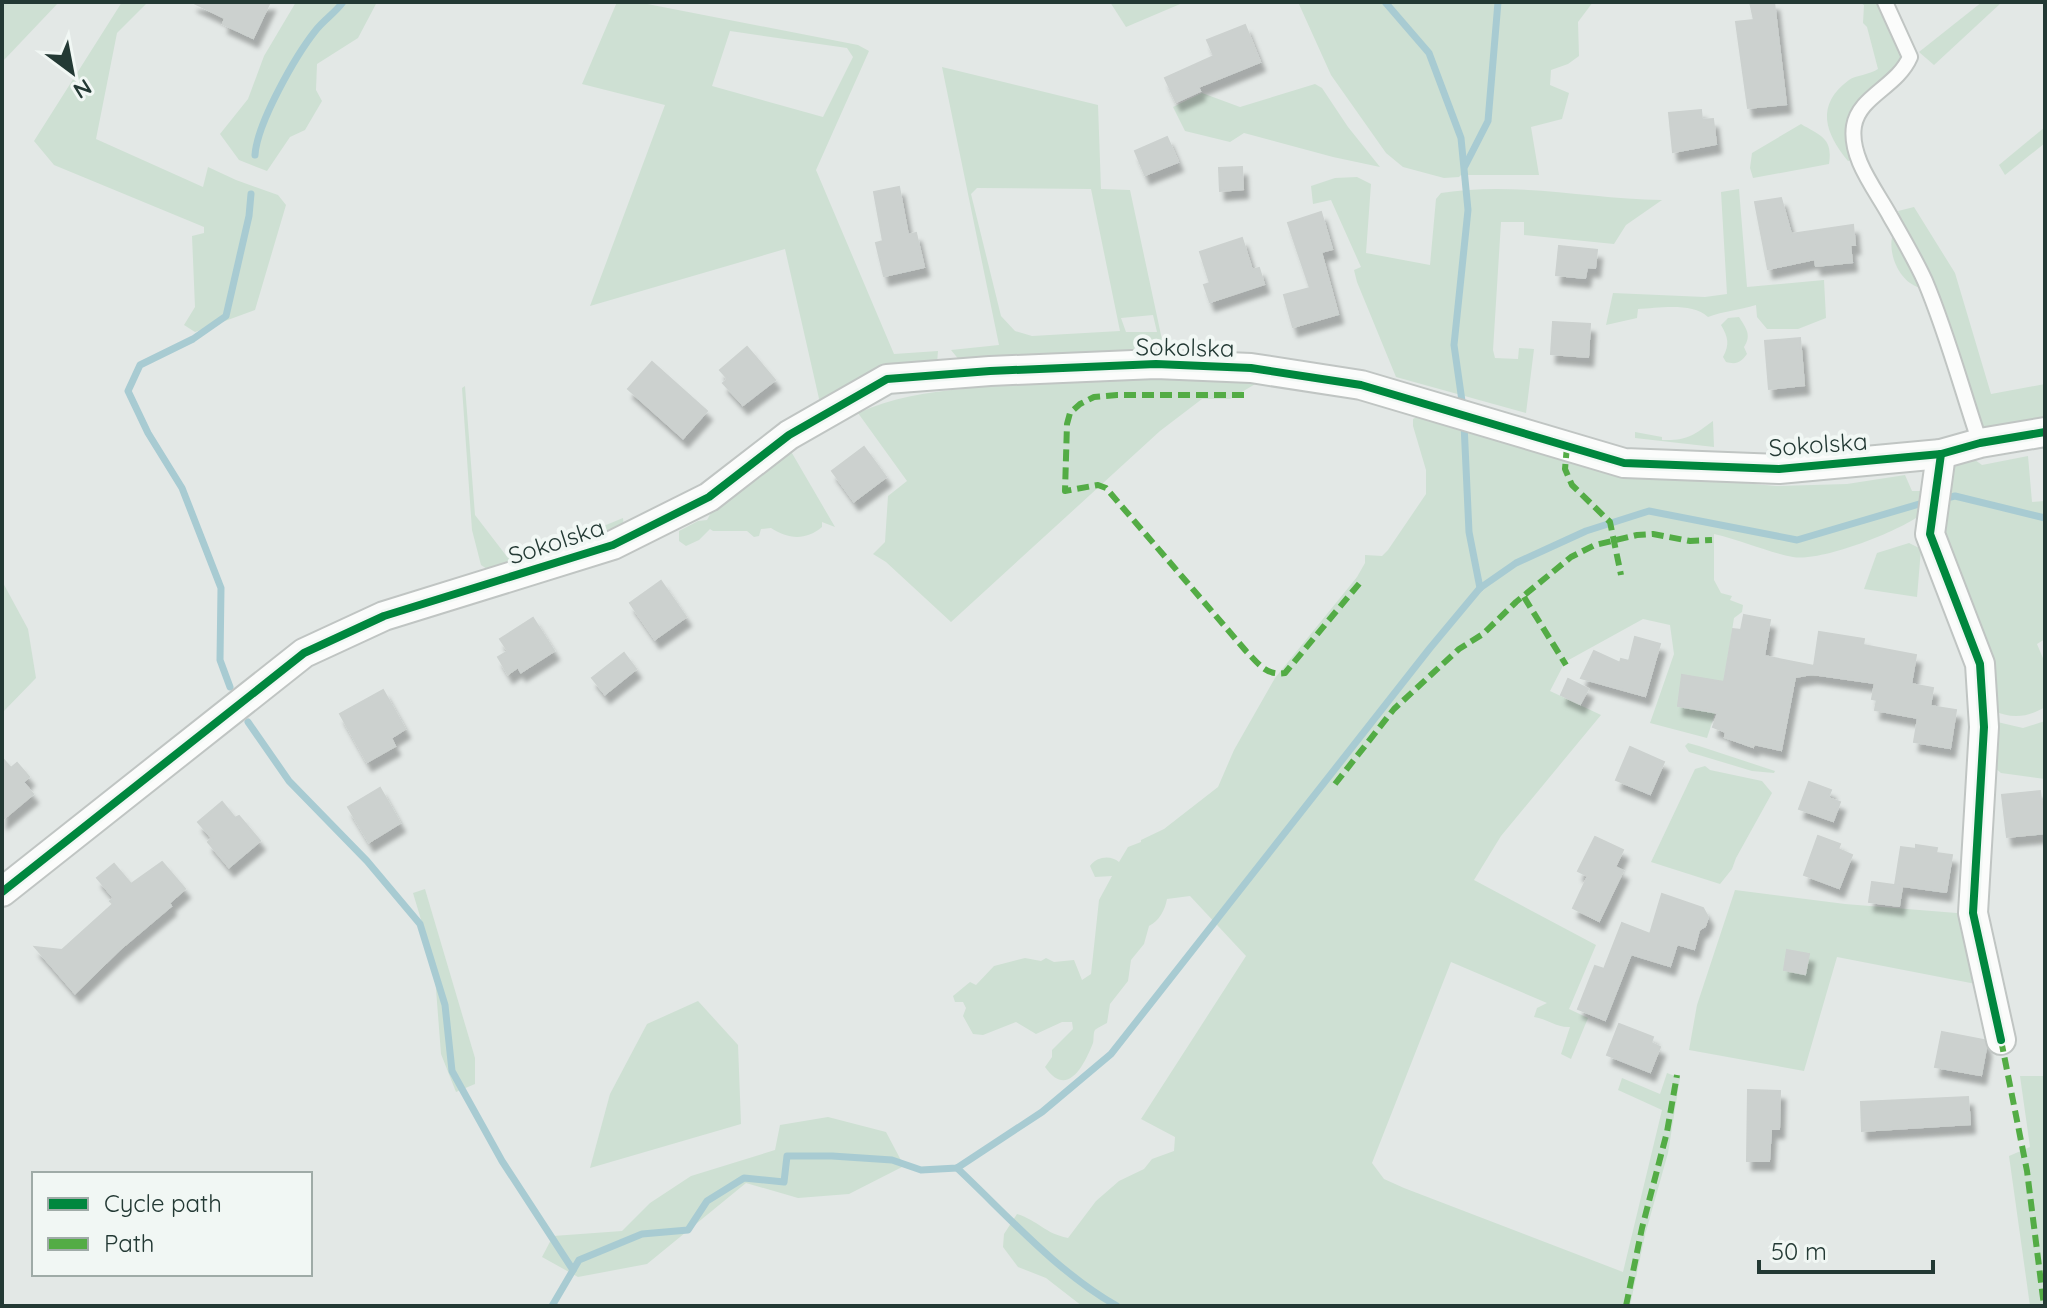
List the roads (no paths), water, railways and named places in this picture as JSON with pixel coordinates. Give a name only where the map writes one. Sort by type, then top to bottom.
[{"type":"street","name":"Sokolska","points":[[2,892],[304,653],[384,616],[613,545],[709,497],[789,435],[887,379],[1156,364],[1251,368],[1361,385],[1624,463],[1779,469],[1941,454],[1980,443],[2045,432]]},
{"type":"street","points":[[1941,454],[1930,534],[1980,664],[1984,727],[1973,913],[2001,1040]]},
{"type":"lane","points":[[1885,2],[1910,57],[1904,70],[1892,83],[1866,101],[1854,125],[1856,149],[1866,176],[1925,280],[1980,443]]},
{"type":"waterway","points":[[255,155],[263,125],[288,72],[316,30],[343,2]]},
{"type":"waterway","points":[[1385,2],[1429,53],[1461,138],[1468,210],[1454,345],[1463,408]]},
{"type":"waterway","points":[[1465,166],[1488,121],[1498,2]]},
{"type":"waterway","points":[[230,687],[220,660],[221,588],[182,488],[148,433],[128,391],[140,365],[193,339],[226,316],[249,216],[251,194]]},
{"type":"waterway","points":[[1464,424],[1469,532],[1480,588]]},
{"type":"waterway","points":[[1942,499],[1955,496],[2045,518]]},
{"type":"waterway","points":[[552,1306],[579,1260],[642,1234],[688,1230],[707,1201],[744,1178],[784,1182],[787,1156],[892,1160],[921,1170],[957,1168],[1042,1112],[1111,1054],[1430,648],[1480,588],[1516,563],[1586,531],[1649,511],[1797,540],[1926,502]]},
{"type":"waterway","points":[[248,722],[289,781],[367,861],[420,924],[445,1005],[452,1071],[502,1161],[573,1270]]},
{"type":"waterway","points":[[957,1168],[1053,1260],[1117,1306]]}]
